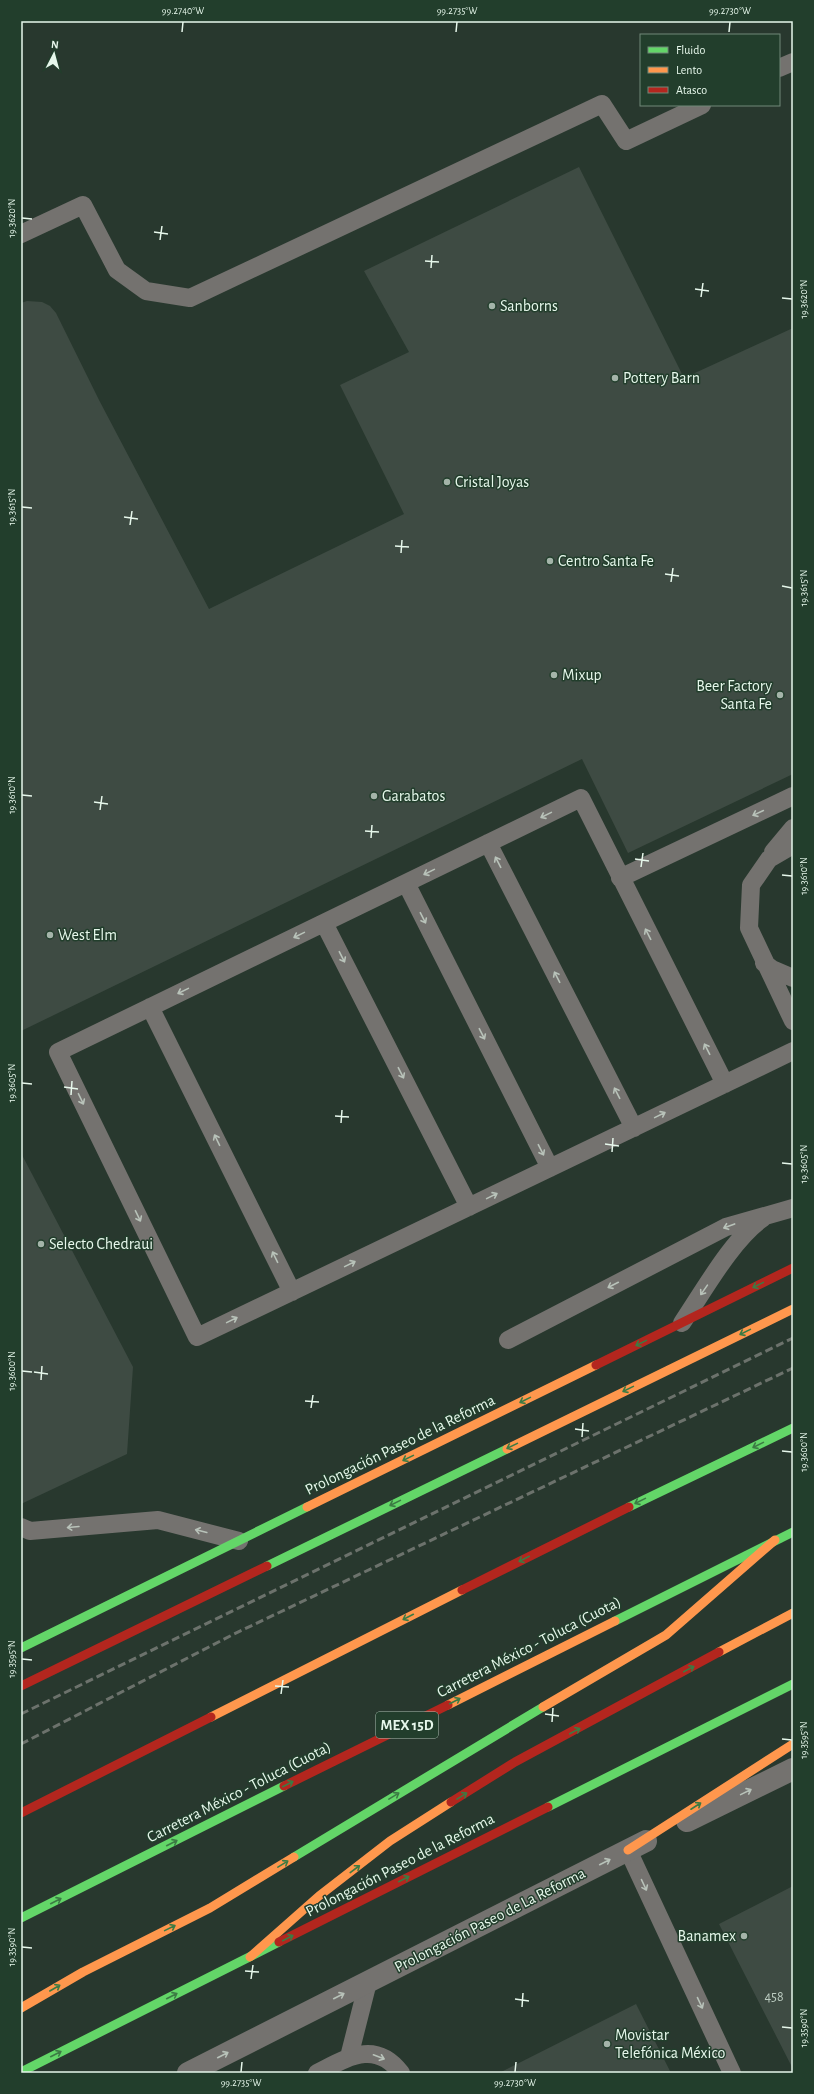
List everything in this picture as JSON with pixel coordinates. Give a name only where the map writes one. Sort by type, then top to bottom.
[{"type":"main road","name":"Prolongación Paseo de la Reforma","points":[[21,1648],[793,1268]]},
{"type":"main road","points":[[21,1686],[793,1309]]},
{"type":"main road","points":[[21,1813],[609,1516],[793,1428]]},
{"type":"main road","name":"Carretera México - Toluca (Cuota)","points":[[21,1918],[793,1532]]},
{"type":"main road","points":[[21,2008],[83,1972],[210,1908],[510,1726],[666,1635],[775,1540]]},
{"type":"main road","points":[[250,1957],[319,1896],[390,1842],[502,1771],[793,1613]]},
{"type":"main road","name":"Prolongación Paseo de la Reforma","points":[[21,2072],[793,1684]]},
{"type":"main road","points":[[628,1850],[793,1744]]},
{"type":"street","name":"Prolongación Paseo de La Reforma","points":[[188,2073],[628,1850],[793,1769]]},
{"type":"lane","points":[[780,68],[793,62]]},
{"type":"lane","points":[[21,234],[83,205],[117,270],[146,291],[190,298],[602,104],[626,141],[700,106]]},
{"type":"lane","points":[[620,878],[793,796]]},
{"type":"lane","points":[[725,1084],[581,798],[58,1052],[197,1337],[634,1128],[725,1084],[793,1051]]},
{"type":"lane","points":[[793,828],[778,847],[753,870],[741,907],[753,950],[772,969],[793,978]]},
{"type":"lane","points":[[488,843],[634,1128]]},
{"type":"lane","points":[[793,845],[769,859],[751,885],[749,928],[793,1021]]},
{"type":"lane","points":[[793,855],[775,861],[753,890],[752,927],[776,962],[793,971]]},
{"type":"lane","points":[[793,855],[769,873],[754,913],[763,945],[793,1008]]},
{"type":"lane","points":[[406,883],[550,1168]]},
{"type":"lane","points":[[324,923],[469,1206]]},
{"type":"lane","points":[[150,1007],[292,1292]]},
{"type":"lane","points":[[682,1323],[726,1258],[751,1226],[793,1197]]},
{"type":"lane","points":[[508,1340],[726,1227],[793,1208]]},
{"type":"lane","points":[[21,1528],[30,1531],[158,1520],[239,1541]]},
{"type":"lane","points":[[628,1850],[732,2073]]},
{"type":"lane","points":[[349,2057],[368,1982]]},
{"type":"lane","points":[[317,2073],[349,2057],[367,2053],[378,2055],[394,2065],[401,2073]]},
{"type":"building","name":"Centro Santa Fe","points":[[579,167],[684,378],[793,328],[793,774],[628,853],[582,759],[21,1031],[21,303],[27,301],[42,302],[50,306],[56,313],[99,400],[209,609],[404,514],[340,385],[409,352],[364,271]]},
{"type":"building","points":[[21,1153],[133,1367],[127,1454],[21,1504]]},
{"type":"building","points":[[793,1886],[793,2069],[719,1924]]},
{"type":"building","name":"Movistar Telefónica México","points":[[636,2004],[671,2073],[499,2073]]},
{"type":"railway","points":[[21,1714],[793,1338]]},
{"type":"railway","points":[[21,1744],[234,1634],[793,1368]]},
{"type":"traffic: fast","points":[[629,1507],[793,1428]]},
{"type":"traffic: fast","points":[[267,1566],[507,1449]]},
{"type":"traffic: fast","points":[[21,1648],[307,1507]]},
{"type":"traffic: fast","points":[[615,1621],[793,1532]]},
{"type":"traffic: fast","points":[[548,1807],[793,1684]]},
{"type":"traffic: fast","points":[[294,1857],[543,1707]]},
{"type":"traffic: fast","points":[[21,1918],[284,1786]]},
{"type":"traffic: fast","points":[[21,2072],[279,1942]]},
{"type":"traffic: slow","points":[[507,1449],[793,1309]]},
{"type":"traffic: slow","points":[[307,1507],[596,1365]]},
{"type":"traffic: slow","points":[[543,1707],[666,1635],[775,1540]]},
{"type":"traffic: slow","points":[[211,1717],[462,1590]]},
{"type":"traffic: slow","points":[[719,1652],[793,1613]]},
{"type":"traffic: slow","points":[[448,1705],[615,1621]]},
{"type":"traffic: slow","points":[[628,1850],[793,1744]]},
{"type":"traffic: slow","points":[[250,1957],[319,1896],[390,1841],[451,1802]]},
{"type":"traffic: slow","points":[[21,2008],[83,1972],[210,1908],[294,1857]]},
{"type":"traffic: jam","points":[[596,1365],[793,1268]]},
{"type":"traffic: jam","points":[[462,1590],[629,1507]]},
{"type":"traffic: jam","points":[[21,1686],[267,1566]]},
{"type":"traffic: jam","points":[[451,1802],[515,1762],[719,1652]]},
{"type":"traffic: jam","points":[[284,1786],[448,1705]]},
{"type":"traffic: jam","points":[[21,1813],[211,1717]]},
{"type":"traffic: jam","points":[[279,1942],[548,1807]]},
{"type":"place","name":"Sanborns","points":[[492,306]]},
{"type":"place","name":"Pottery Barn","points":[[615,378]]},
{"type":"place","name":"Cristal Joyas","points":[[447,482]]},
{"type":"place","name":"Centro Santa Fe","points":[[550,561]]},
{"type":"place","name":"Mixup","points":[[554,675]]},
{"type":"place","name":"Beer Factory Santa Fe","points":[[780,695]]},
{"type":"place","name":"Garabatos","points":[[374,796]]},
{"type":"place","name":"West Elm","points":[[50,935]]},
{"type":"place","name":"Selecto Chedraui","points":[[41,1244]]},
{"type":"place","name":"Banamex","points":[[744,1936]]},
{"type":"place","name":"Movistar Telefónica México","points":[[607,2044]]}]
